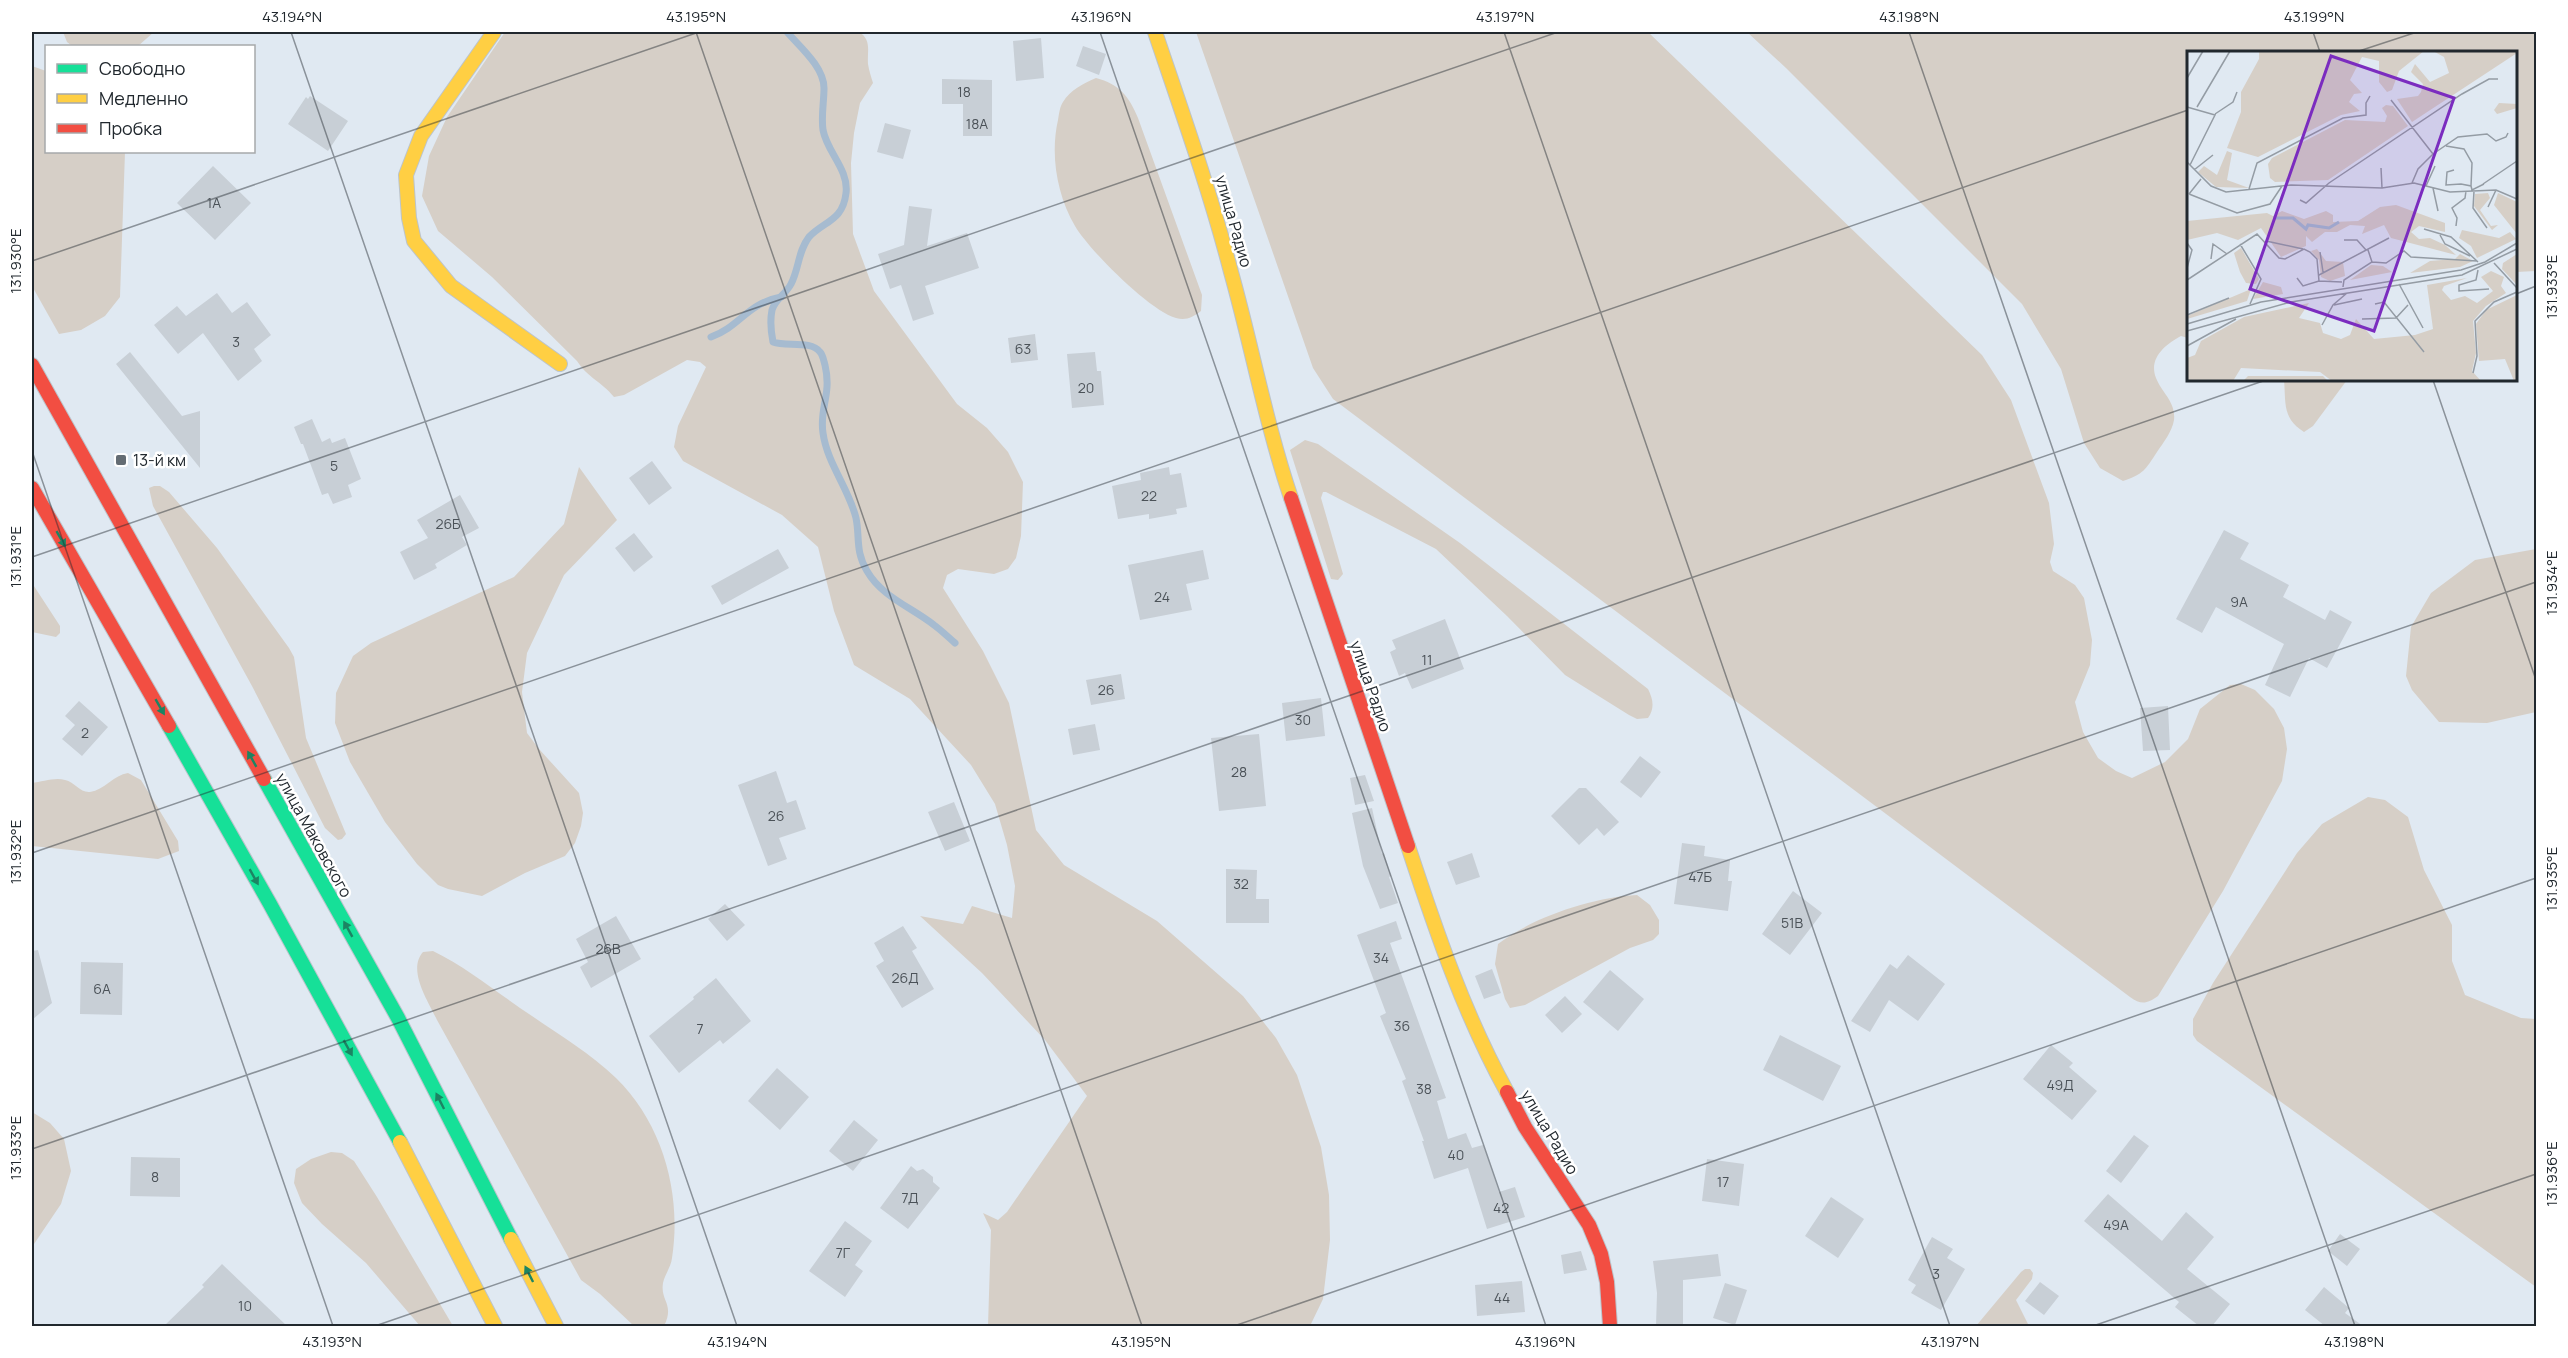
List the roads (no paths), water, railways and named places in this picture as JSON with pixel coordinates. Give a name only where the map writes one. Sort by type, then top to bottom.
[{"type":"main road","points":[[494,32],[421,136],[406,175],[409,218],[414,241],[451,286],[560,364]]},
{"type":"main road","name":"улица Радио","points":[[1155,32],[1207,184],[1232,274],[1272,441],[1445,958],[1487,1056],[1525,1127],[1592,1233],[1601,1254],[1607,1282],[1610,1326]]},
{"type":"main road","name":"улица Маковского","points":[[32,365],[398,1018],[556,1326]]},
{"type":"main road","points":[[32,488],[174,732],[443,1222],[495,1326]]},
{"type":"waterway","points":[[787,32],[816,65],[823,80],[823,130],[844,177],[846,193],[837,215],[805,242],[791,284],[773,306],[771,322],[773,342],[811,346],[816,348],[823,357],[827,376],[822,424],[825,444],[853,507],[859,550],[867,571],[889,595],[934,625],[955,643]]},
{"type":"waterway","points":[[711,337],[730,327],[751,310],[769,300],[781,297]]},
{"type":"place","name":"13-й км","points":[[121,460]]}]
